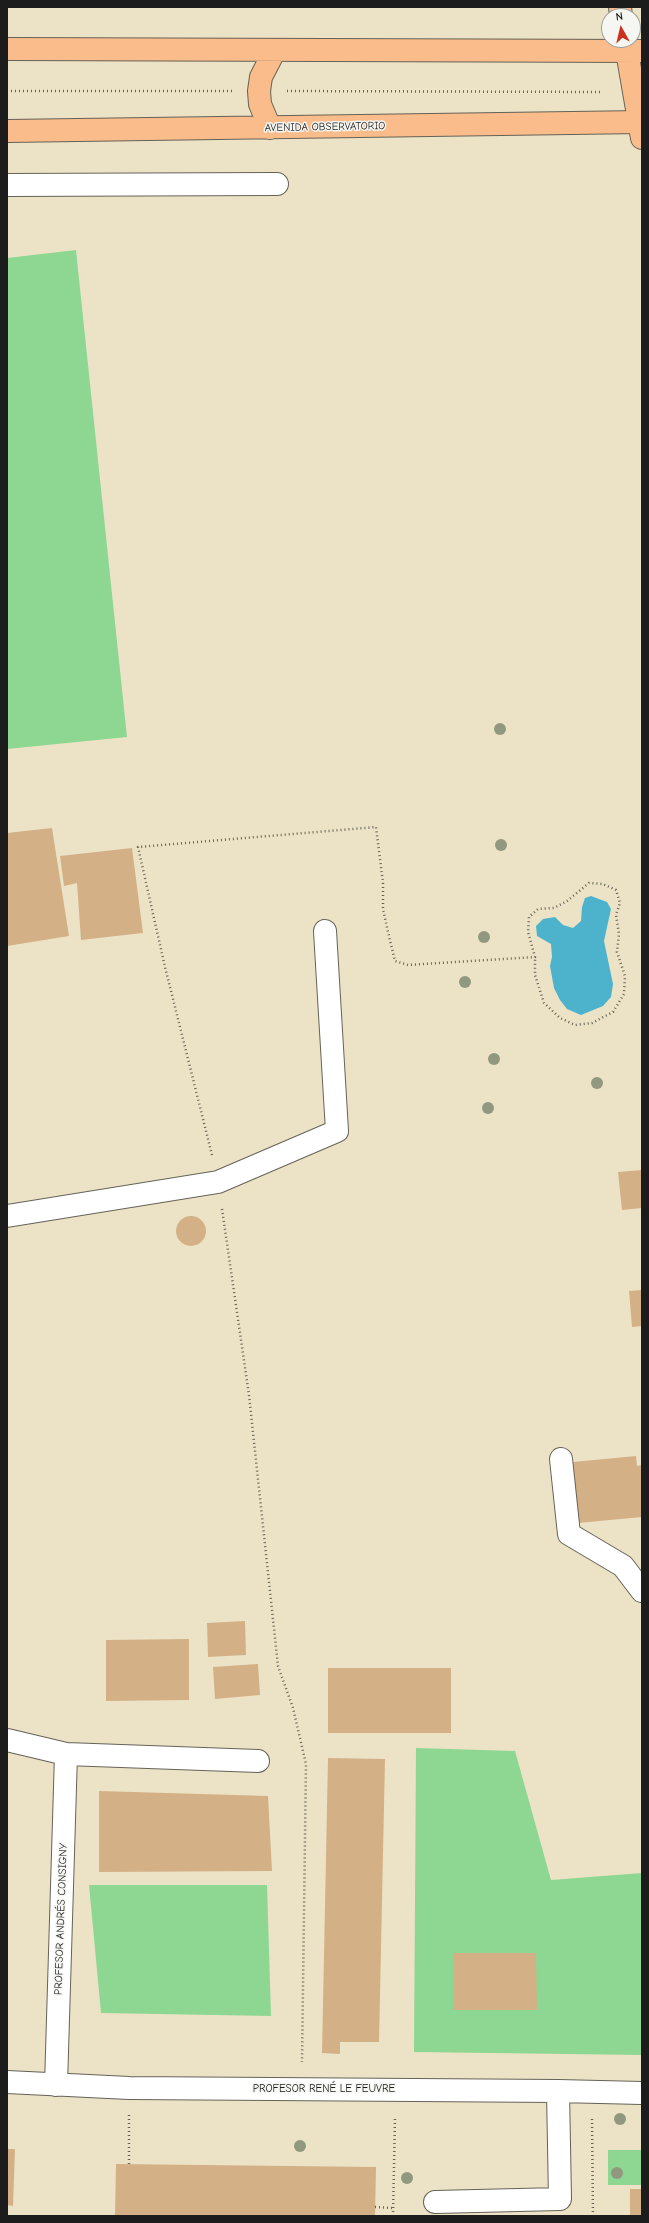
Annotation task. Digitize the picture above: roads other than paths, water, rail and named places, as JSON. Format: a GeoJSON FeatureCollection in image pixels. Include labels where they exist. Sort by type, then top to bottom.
{"type":"FeatureCollection","features":[{"type":"Feature","properties":{"kind":"main road"},"geometry":{"type":"LineString","coordinates":[[7,49],[275,50],[601,47]]}},
{"type":"Feature","properties":{"kind":"main road"},"geometry":{"type":"LineString","coordinates":[[631,48],[641,128]]}},
{"type":"Feature","properties":{"kind":"main road"},"geometry":{"type":"LineString","coordinates":[[270,128],[260,104],[259,91],[261,77],[275,50]]}},
{"type":"Feature","properties":{"kind":"main road","name":"AVENIDA OBSERVATORIO"},"geometry":{"type":"LineString","coordinates":[[7,131],[270,128],[641,128]]}},
{"type":"Feature","properties":{"kind":"lane"},"geometry":{"type":"LineString","coordinates":[[7,185],[277,184]]}},
{"type":"Feature","properties":{"kind":"lane"},"geometry":{"type":"LineString","coordinates":[[7,1216],[218,1182],[337,1131],[325,931]]}},
{"type":"Feature","properties":{"kind":"lane"},"geometry":{"type":"LineString","coordinates":[[561,1459],[569,1534],[623,1566],[642,1591]]}},
{"type":"Feature","properties":{"kind":"lane"},"geometry":{"type":"LineString","coordinates":[[7,1740],[66,1754],[258,1761]]}},
{"type":"Feature","properties":{"kind":"lane","name":"PROFESOR ANDRÉS CONSIGNY"},"geometry":{"type":"LineString","coordinates":[[56,2085],[66,1754]]}},
{"type":"Feature","properties":{"kind":"lane","name":"PROFESOR RENÉ LE FEUVRE"},"geometry":{"type":"LineString","coordinates":[[7,2082],[129,2088],[301,2088],[558,2091],[642,2094]]}},
{"type":"Feature","properties":{"kind":"lane"},"geometry":{"type":"LineString","coordinates":[[435,2202],[560,2199],[558,2091]]}},
{"type":"Feature","properties":{"kind":"water"},"geometry":{"type":"Polygon","coordinates":[[[591,896],[607,902],[611,909],[604,941],[613,984],[611,997],[603,1006],[581,1015],[567,1009],[560,1000],[554,988],[550,966],[552,957],[551,944],[537,936],[536,926],[543,919],[555,917],[563,925],[573,928],[581,921],[582,907],[585,898],[591,896]]]}}]}
